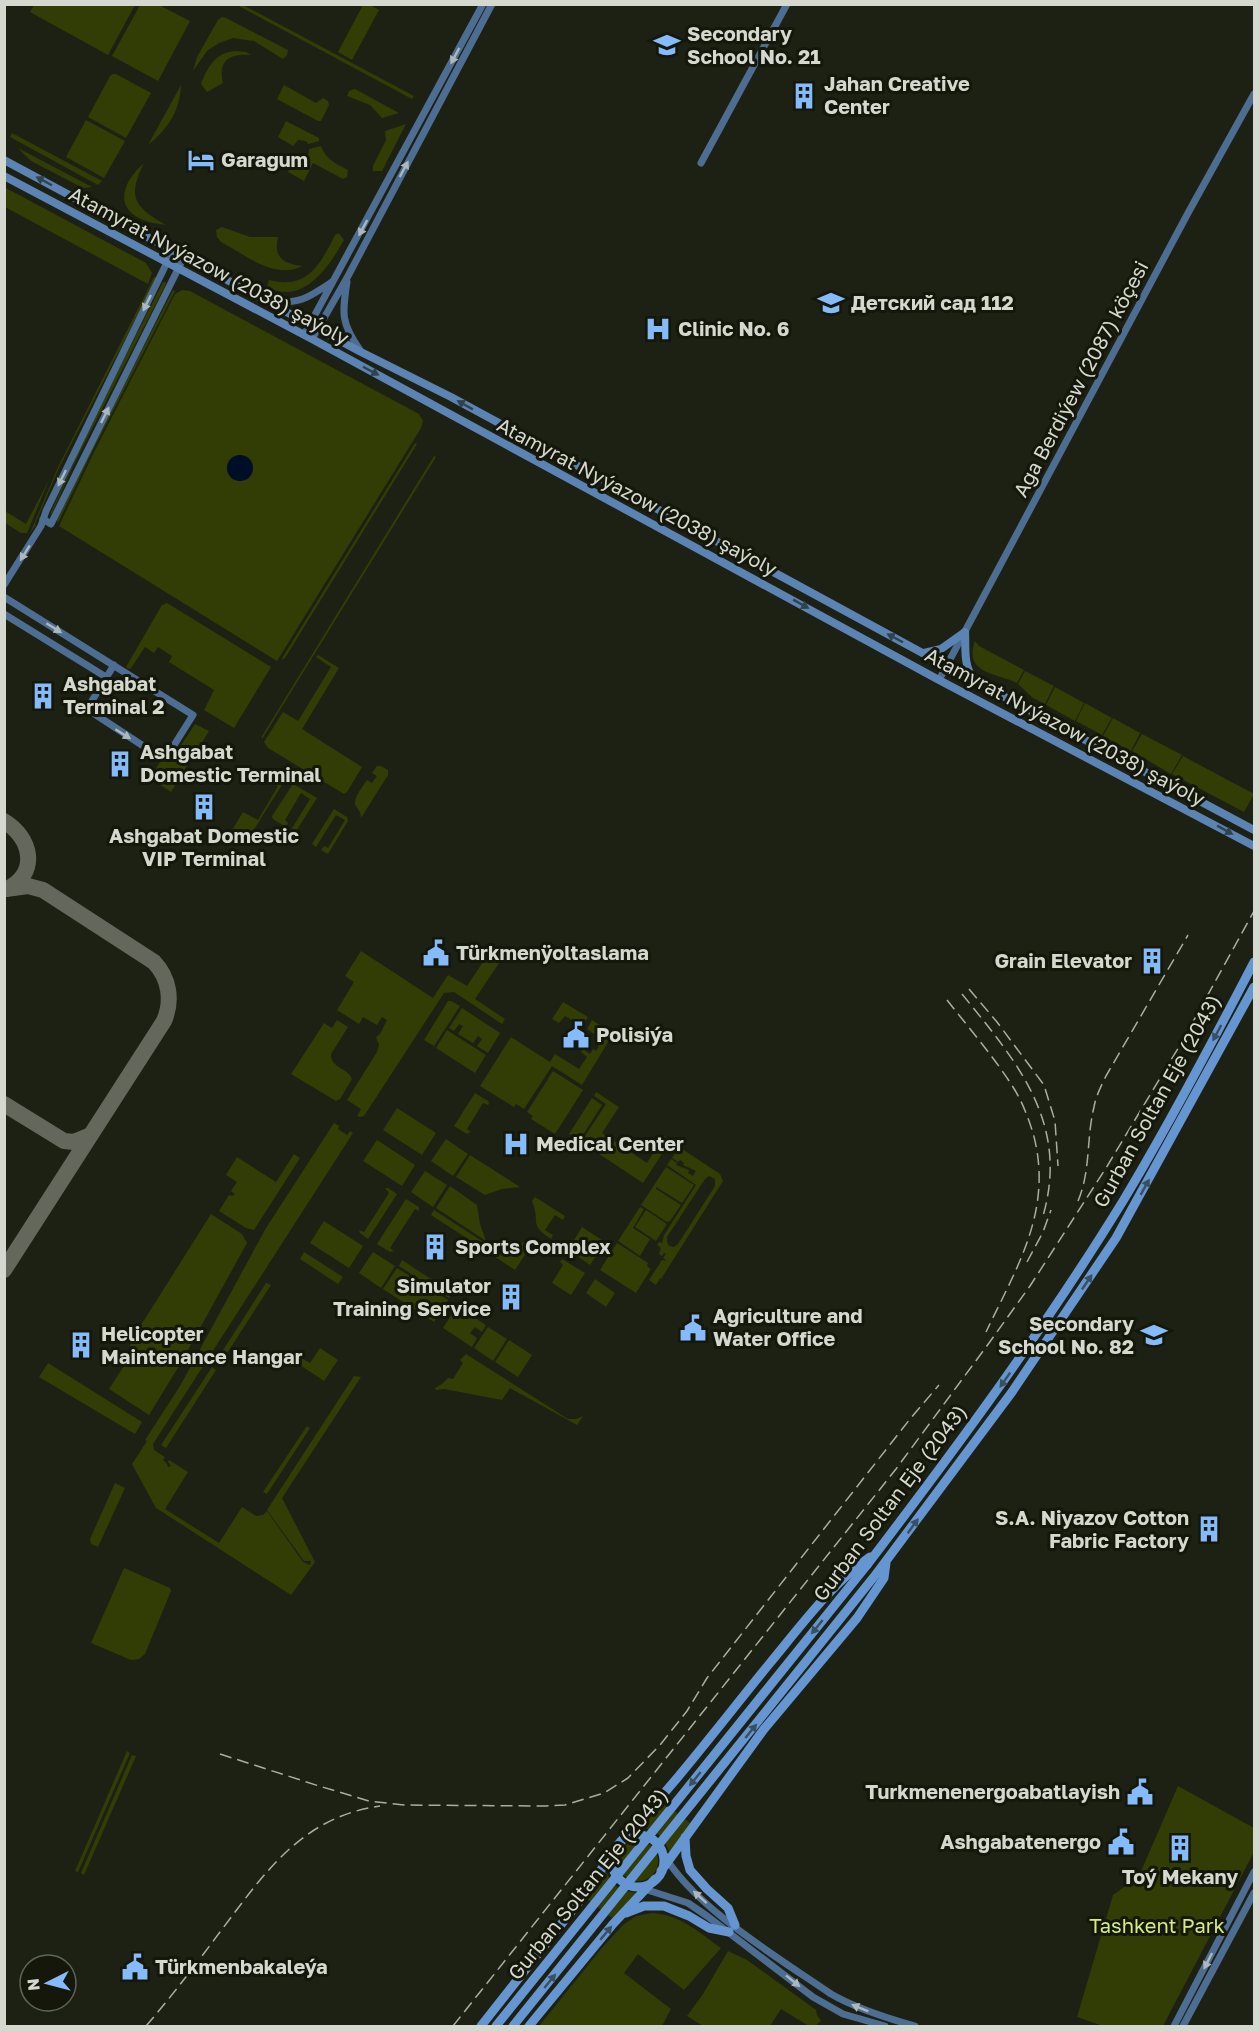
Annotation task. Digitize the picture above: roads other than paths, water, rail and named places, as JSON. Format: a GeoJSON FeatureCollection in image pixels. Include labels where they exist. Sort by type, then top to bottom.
{"type":"FeatureCollection","features":[{"type":"Feature","properties":{"kind":"highway","name":"Gurban Soltan Eje (2043)"},"geometry":{"type":"LineString","coordinates":[[496,2026],[878,1552],[969,1431],[1096,1244],[1181,1101],[1254,962]]}},
{"type":"Feature","properties":{"kind":"highway","name":"Gurban Soltan Eje (2043)"},"geometry":{"type":"LineString","coordinates":[[513,2026],[886,1563],[1012,1392],[1116,1238],[1236,1024],[1254,987]]}},
{"type":"Feature","properties":{"kind":"highway"},"geometry":{"type":"LineString","coordinates":[[1236,1024],[1254,999]]}},
{"type":"Feature","properties":{"kind":"highway"},"geometry":{"type":"LineString","coordinates":[[481,2026],[582,1898],[618,1844],[667,1790],[789,1639],[853,1568],[878,1552]]}},
{"type":"Feature","properties":{"kind":"highway"},"geometry":{"type":"LineString","coordinates":[[529,2026],[642,1888],[658,1875],[764,1729],[857,1618],[884,1578],[886,1563]]}},
{"type":"Feature","properties":{"kind":"highway"},"geometry":{"type":"LineString","coordinates":[[642,1888],[623,1882],[614,1870],[612,1860],[618,1844],[628,1837],[643,1836],[652,1840],[662,1851],[663,1861],[658,1875]]}},
{"type":"Feature","properties":{"kind":"highway"},"geometry":{"type":"LineString","coordinates":[[621,1916],[644,1906],[664,1906],[681,1912],[709,1928],[732,1929],[728,1908],[690,1870],[686,1856],[685,1837]]}},
{"type":"Feature","properties":{"kind":"main road","name":"Atamyrat Nyýazow (2038) şaýoly"},"geometry":{"type":"LineString","coordinates":[[4,160],[1254,830]]}},
{"type":"Feature","properties":{"kind":"main road","name":"Atamyrat Nyýazow (2038) şaýoly"},"geometry":{"type":"LineString","coordinates":[[4,176],[308,337],[939,680],[1254,846]]}},
{"type":"Feature","properties":{"kind":"main road"},"geometry":{"type":"LineString","coordinates":[[923,653],[941,649],[965,632]]}},
{"type":"Feature","properties":{"kind":"main road"},"geometry":{"type":"LineString","coordinates":[[965,632],[967,670],[975,681]]}},
{"type":"Feature","properties":{"kind":"street"},"geometry":{"type":"LineString","coordinates":[[308,337],[334,280],[483,4]]}},
{"type":"Feature","properties":{"kind":"street"},"geometry":{"type":"LineString","coordinates":[[314,326],[348,276],[492,4]]}},
{"type":"Feature","properties":{"kind":"street"},"geometry":{"type":"LineString","coordinates":[[701,163],[787,4]]}},
{"type":"Feature","properties":{"kind":"street","name":"Aga Berdiýew (2087) köçesi"},"geometry":{"type":"LineString","coordinates":[[939,680],[1254,94]]}},
{"type":"Feature","properties":{"kind":"street"},"geometry":{"type":"LineString","coordinates":[[4,585],[41,525],[173,250]]}},
{"type":"Feature","properties":{"kind":"street"},"geometry":{"type":"LineString","coordinates":[[43,519],[51,524],[184,256]]}},
{"type":"Feature","properties":{"kind":"street"},"geometry":{"type":"LineString","coordinates":[[348,276],[343,305],[344,324],[361,352]]}},
{"type":"Feature","properties":{"kind":"street"},"geometry":{"type":"LineString","coordinates":[[270,302],[291,303],[306,299],[334,280]]}},
{"type":"Feature","properties":{"kind":"street"},"geometry":{"type":"LineString","coordinates":[[4,597],[193,715],[169,752],[157,755],[90,711],[90,704],[106,677],[116,667]]}},
{"type":"Feature","properties":{"kind":"street"},"geometry":{"type":"LineString","coordinates":[[4,614],[106,677]]}},
{"type":"Feature","properties":{"kind":"street"},"geometry":{"type":"LineString","coordinates":[[662,1851],[667,1862],[692,1890],[732,1929],[813,1997],[843,2014],[885,2026]]}},
{"type":"Feature","properties":{"kind":"street"},"geometry":{"type":"LineString","coordinates":[[1174,2026],[1254,1872]]}},
{"type":"Feature","properties":{"kind":"street"},"geometry":{"type":"LineString","coordinates":[[642,1888],[688,1903],[845,2002],[877,2015],[915,2026]]}},
{"type":"Feature","properties":{"kind":"street"},"geometry":{"type":"LineString","coordinates":[[1183,2026],[1254,1893]]}},
{"type":"Feature","properties":{"kind":"water"},"geometry":{"type":"Polygon","coordinates":[[[240,455],[249,459],[253,468],[249,477],[240,481],[231,477],[227,468],[231,459],[240,455]]]}},
{"type":"Feature","properties":{"kind":"railway"},"geometry":{"type":"LineString","coordinates":[[453,2026],[896,1469],[1030,1286],[1106,1168],[1183,1040],[1254,911]]}},
{"type":"Feature","properties":{"kind":"railway"},"geometry":{"type":"LineString","coordinates":[[1078,1201],[1085,1178],[1092,1119],[1099,1091],[1188,935]]}},
{"type":"Feature","properties":{"kind":"railway"},"geometry":{"type":"LineString","coordinates":[[969,989],[1044,1085],[1055,1121],[1058,1166]]}},
{"type":"Feature","properties":{"kind":"railway"},"geometry":{"type":"LineString","coordinates":[[962,994],[1018,1069],[1033,1095],[1043,1122],[1049,1151],[1049,1182],[1043,1216]]}},
{"type":"Feature","properties":{"kind":"railway"},"geometry":{"type":"LineString","coordinates":[[947,1000],[990,1054],[1016,1092],[1025,1109],[1033,1133],[1038,1161],[1039,1187],[1036,1212],[1029,1237],[986,1332]]}},
{"type":"Feature","properties":{"kind":"railway"},"geometry":{"type":"LineString","coordinates":[[1027,1262],[1043,1232],[1051,1210]]}},
{"type":"Feature","properties":{"kind":"railway"},"geometry":{"type":"LineString","coordinates":[[220,1754],[369,1801],[404,1805],[565,1805],[604,1793],[628,1778],[660,1745],[687,1711],[707,1678],[939,1385]]}},
{"type":"Feature","properties":{"kind":"railway"},"geometry":{"type":"LineString","coordinates":[[146,2026],[184,1980],[252,1889],[287,1851],[306,1835],[328,1822],[352,1812],[380,1806]]}},
{"type":"Feature","properties":{"kind":"place","name":"Secondary School No. 21"},"geometry":{"type":"Point","coordinates":[667,45]}},
{"type":"Feature","properties":{"kind":"place","name":"Jahan Creative Center"},"geometry":{"type":"Point","coordinates":[804,96]}},
{"type":"Feature","properties":{"kind":"place","name":"Garagum"},"geometry":{"type":"Point","coordinates":[201,160]}},
{"type":"Feature","properties":{"kind":"place","name":"Детский сад 112"},"geometry":{"type":"Point","coordinates":[831,303]}},
{"type":"Feature","properties":{"kind":"place","name":"Clinic No. 6"},"geometry":{"type":"Point","coordinates":[658,329]}},
{"type":"Feature","properties":{"kind":"place","name":"Ashgabat Terminal 2"},"geometry":{"type":"Point","coordinates":[43,696]}},
{"type":"Feature","properties":{"kind":"place","name":"Ashgabat Domestic Terminal"},"geometry":{"type":"Point","coordinates":[120,764]}},
{"type":"Feature","properties":{"kind":"place","name":"Ashgabat Domestic VIP Terminal"},"geometry":{"type":"Point","coordinates":[204,807]}},
{"type":"Feature","properties":{"kind":"place","name":"Türkmenÿoltaslama"},"geometry":{"type":"Point","coordinates":[436,953]}},
{"type":"Feature","properties":{"kind":"place","name":"Grain Elevator"},"geometry":{"type":"Point","coordinates":[1152,961]}},
{"type":"Feature","properties":{"kind":"place","name":"Polisiýa"},"geometry":{"type":"Point","coordinates":[576,1035]}},
{"type":"Feature","properties":{"kind":"place","name":"Medical Center"},"geometry":{"type":"Point","coordinates":[516,1144]}},
{"type":"Feature","properties":{"kind":"place","name":"Sports Complex"},"geometry":{"type":"Point","coordinates":[435,1247]}},
{"type":"Feature","properties":{"kind":"place","name":"Simulator Training Service"},"geometry":{"type":"Point","coordinates":[511,1297]}},
{"type":"Feature","properties":{"kind":"place","name":"Agriculture and Water Office"},"geometry":{"type":"Point","coordinates":[693,1328]}},
{"type":"Feature","properties":{"kind":"place","name":"Secondary School No. 82"},"geometry":{"type":"Point","coordinates":[1154,1335]}},
{"type":"Feature","properties":{"kind":"place","name":"Helicopter Maintenance Hangar"},"geometry":{"type":"Point","coordinates":[81,1345]}},
{"type":"Feature","properties":{"kind":"place","name":"S.A. Niyazov Cotton Fabric Factory"},"geometry":{"type":"Point","coordinates":[1209,1529]}},
{"type":"Feature","properties":{"kind":"place","name":"Turkmenenergoabatlayish"},"geometry":{"type":"Point","coordinates":[1140,1792]}},
{"type":"Feature","properties":{"kind":"place","name":"Ashgabatenergo"},"geometry":{"type":"Point","coordinates":[1121,1842]}},
{"type":"Feature","properties":{"kind":"place","name":"Toý Mekany"},"geometry":{"type":"Point","coordinates":[1180,1848]}},
{"type":"Feature","properties":{"kind":"place","name":"Türkmenbakaleýa"},"geometry":{"type":"Point","coordinates":[135,1967]}},
{"type":"Feature","properties":{"kind":"park label","name":"Tashkent Park"},"geometry":{"type":"Point","coordinates":[1157,1926]}}]}
